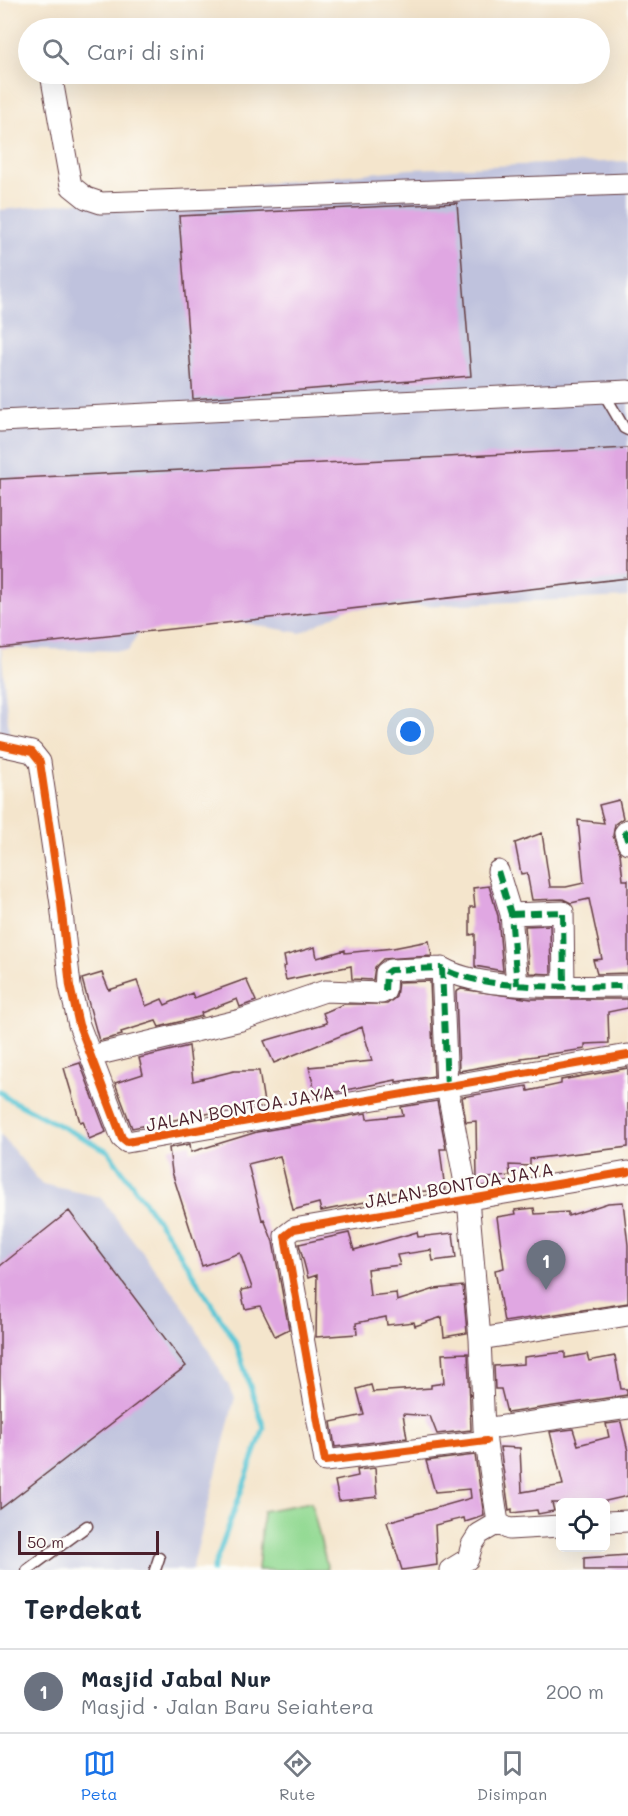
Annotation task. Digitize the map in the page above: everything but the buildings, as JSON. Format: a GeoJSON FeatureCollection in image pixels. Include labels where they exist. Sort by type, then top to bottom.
{"type":"FeatureCollection","features":[{"type":"Feature","properties":{"kind":"street"},"geometry":{"type":"LineString","coordinates":[[53,84],[71,186],[86,198],[101,202],[628,184]]}},
{"type":"Feature","properties":{"kind":"street"},"geometry":{"type":"LineString","coordinates":[[0,421],[628,391]]}},
{"type":"Feature","properties":{"kind":"street","name":"JALAN BONTOA JAYA 1"},"geometry":{"type":"LineString","coordinates":[[0,745],[32,752],[41,768],[61,904],[70,986],[91,1056],[122,1138],[132,1143],[628,1055]]}},
{"type":"Feature","properties":{"kind":"street"},"geometry":{"type":"LineString","coordinates":[[628,830],[625,833],[628,843]]}},
{"type":"Feature","properties":{"kind":"street"},"geometry":{"type":"LineString","coordinates":[[498,871],[511,914],[517,985]]}},
{"type":"Feature","properties":{"kind":"street"},"geometry":{"type":"LineString","coordinates":[[511,914],[563,912],[564,986]]}},
{"type":"Feature","properties":{"kind":"street"},"geometry":{"type":"LineString","coordinates":[[442,968],[447,1087],[468,1199],[480,1339],[485,1435],[504,1526]]}},
{"type":"Feature","properties":{"kind":"street"},"geometry":{"type":"LineString","coordinates":[[91,1056],[241,1020],[325,991],[383,992],[386,973],[390,970],[442,968],[456,975],[517,985],[628,986]]}},
{"type":"Feature","properties":{"kind":"street","name":"JALAN BONTOA JAYA"},"geometry":{"type":"LineString","coordinates":[[485,1435],[325,1461],[285,1236],[294,1229],[628,1172]]}},
{"type":"Feature","properties":{"kind":"street"},"geometry":{"type":"LineString","coordinates":[[480,1339],[628,1315]]}},
{"type":"Feature","properties":{"kind":"street"},"geometry":{"type":"LineString","coordinates":[[485,1435],[628,1408]]}},
{"type":"Feature","properties":{"kind":"street"},"geometry":{"type":"LineString","coordinates":[[610,1522],[628,1521]]}},
{"type":"Feature","properties":{"kind":"street"},"geometry":{"type":"LineString","coordinates":[[450,1570],[468,1559],[472,1545],[480,1534],[504,1526],[556,1526]]}},
{"type":"Feature","properties":{"kind":"lane"},"geometry":{"type":"LineString","coordinates":[[603,392],[624,428],[628,430]]}},
{"type":"Feature","properties":{"kind":"lane"},"geometry":{"type":"LineString","coordinates":[[27,1570],[87,1526]]}},
{"type":"Feature","properties":{"kind":"lane"},"geometry":{"type":"LineString","coordinates":[[155,1570],[159,1558]]}},
{"type":"Feature","properties":{"kind":"shaded area"},"geometry":{"type":"Polygon","coordinates":[[[628,161],[628,597],[347,609],[301,633],[194,614],[147,617],[128,651],[1,648],[9,734],[0,735],[0,210],[410,169],[628,161]]]}},
{"type":"Feature","properties":{"kind":"shaded area"},"geometry":{"type":"Polygon","coordinates":[[[0,1134],[42,1184],[100,1197],[182,1304],[235,1397],[192,1570],[0,1570],[0,1134]]]}},
{"type":"Feature","properties":{"kind":"green space"},"geometry":{"type":"Polygon","coordinates":[[[311,1502],[328,1570],[258,1570],[263,1511],[311,1502]]]}},
{"type":"Feature","properties":{"kind":"waterway"},"geometry":{"type":"LineString","coordinates":[[0,1091],[7,1098],[108,1151],[168,1235],[235,1341],[264,1428],[213,1570]]}},
{"type":"Feature","properties":{"kind":"marked path"},"geometry":{"type":"LineString","coordinates":[[628,830],[625,833],[628,843]]}},
{"type":"Feature","properties":{"kind":"marked path"},"geometry":{"type":"LineString","coordinates":[[498,871],[511,914],[517,985]]}},
{"type":"Feature","properties":{"kind":"marked path"},"geometry":{"type":"LineString","coordinates":[[511,914],[563,912],[564,986]]}},
{"type":"Feature","properties":{"kind":"marked path"},"geometry":{"type":"LineString","coordinates":[[385,991],[386,973],[390,970],[442,968]]}},
{"type":"Feature","properties":{"kind":"marked path"},"geometry":{"type":"LineString","coordinates":[[447,1087],[442,968],[460,976],[506,984],[558,987],[628,986]]}},
{"type":"Feature","properties":{"kind":"cycle path"},"geometry":{"type":"LineString","coordinates":[[0,745],[32,752],[40,762],[61,904],[70,986],[79,1025],[122,1138],[127,1142],[628,1055]]}},
{"type":"Feature","properties":{"kind":"cycle path"},"geometry":{"type":"LineString","coordinates":[[486,1441],[325,1461],[285,1236],[294,1229],[628,1172]]}},
{"type":"Feature","properties":{"kind":"place","name":"Masjid Jabal Nur"},"geometry":{"type":"Point","coordinates":[546,1290]}}]}
